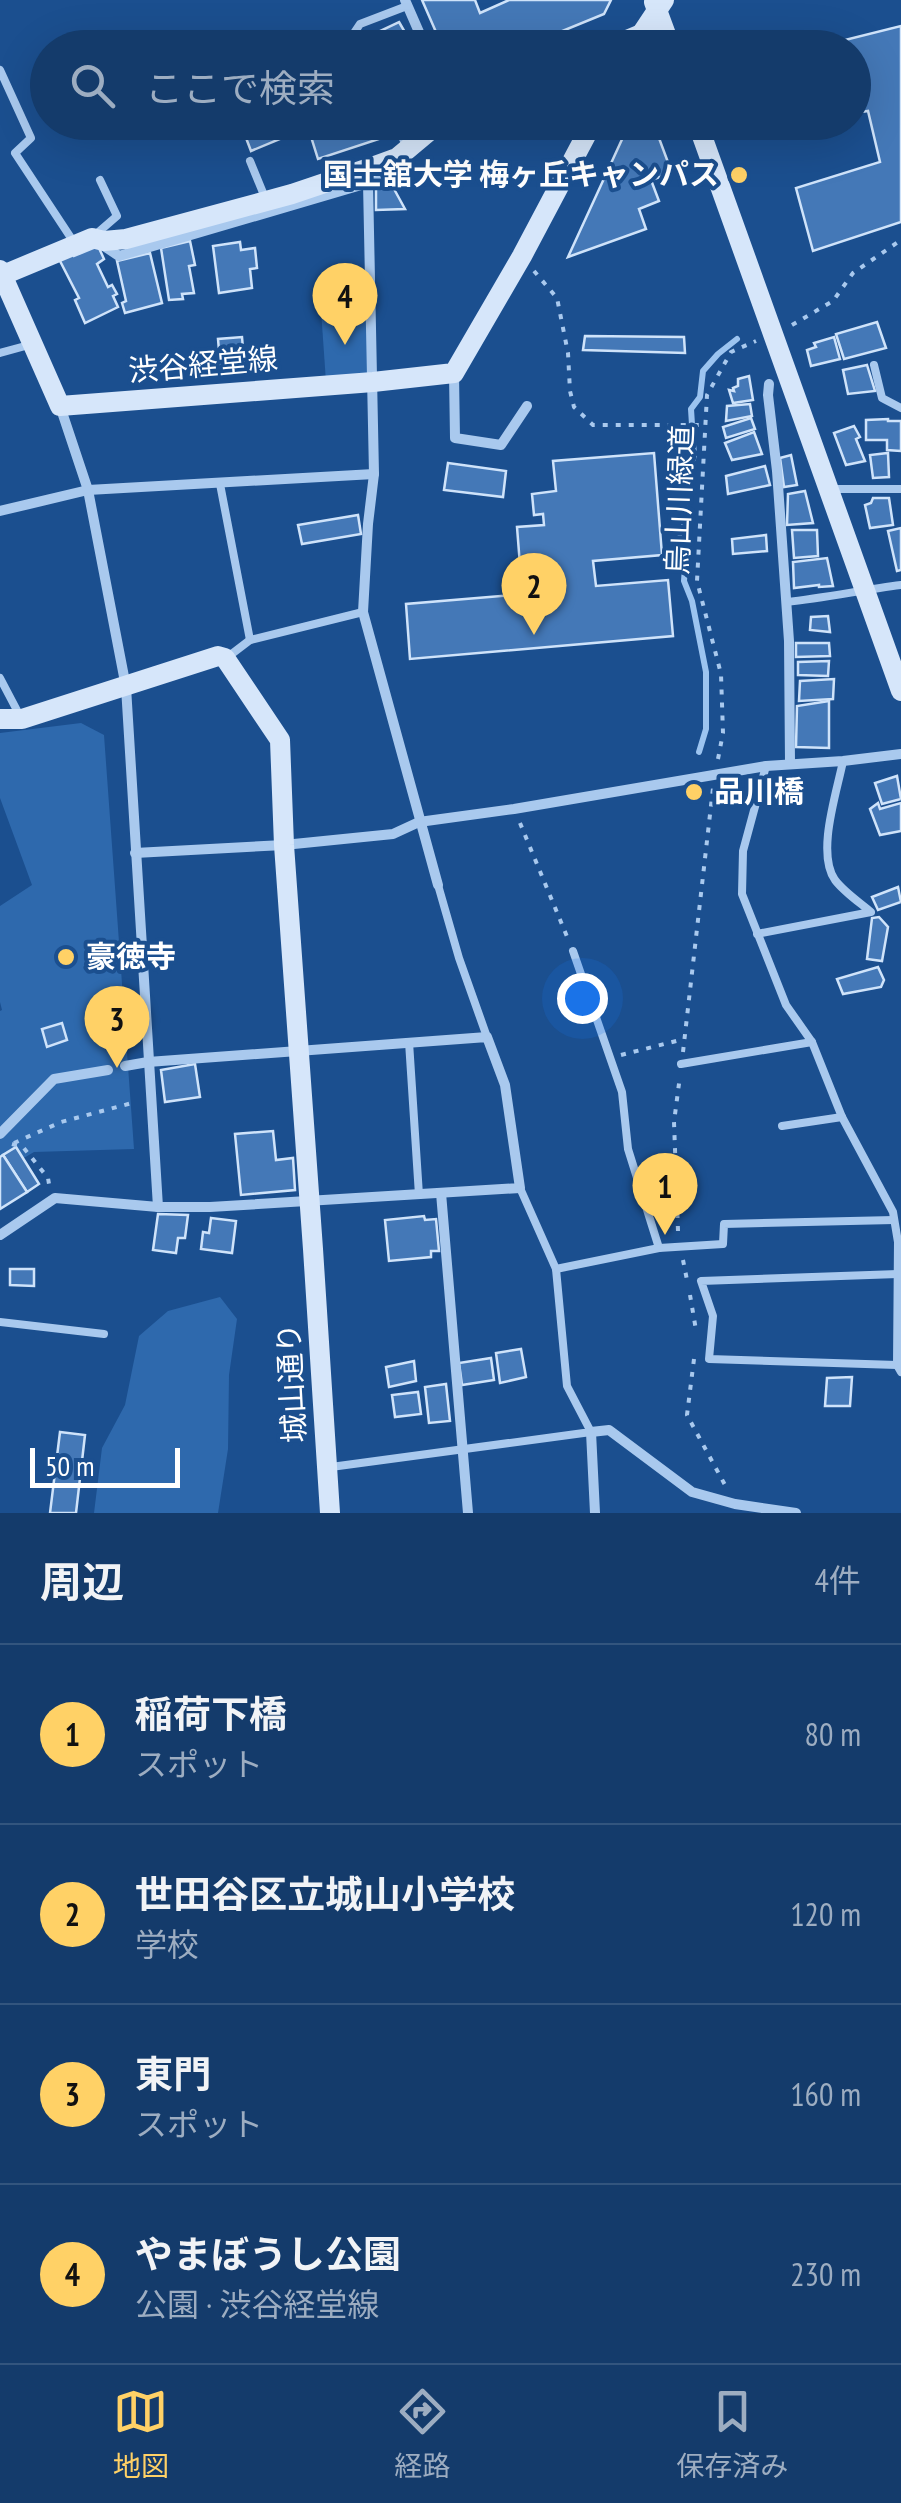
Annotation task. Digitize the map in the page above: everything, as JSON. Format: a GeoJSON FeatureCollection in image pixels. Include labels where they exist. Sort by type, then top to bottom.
{"type":"FeatureCollection","features":[{"type":"Feature","properties":{"kind":"street"},"geometry":{"type":"LineString","coordinates":[[406,3],[418,30]]}},
{"type":"Feature","properties":{"kind":"street"},"geometry":{"type":"LineString","coordinates":[[642,30],[658,3]]}},
{"type":"Feature","properties":{"kind":"street"},"geometry":{"type":"LineString","coordinates":[[658,3],[665,30]]}},
{"type":"Feature","properties":{"kind":"street"},"geometry":{"type":"LineString","coordinates":[[158,1207],[126,687],[88,490],[60,406],[1,272],[83,241],[126,240],[368,184],[419,140]]}},
{"type":"Feature","properties":{"kind":"street"},"geometry":{"type":"LineString","coordinates":[[527,406],[500,446],[455,438],[454,372],[522,256],[583,140]]}},
{"type":"Feature","properties":{"kind":"street"},"geometry":{"type":"LineString","coordinates":[[704,140],[901,691]]}},
{"type":"Feature","properties":{"kind":"street"},"geometry":{"type":"LineString","coordinates":[[269,207],[402,154]]}},
{"type":"Feature","properties":{"kind":"street"},"geometry":{"type":"LineString","coordinates":[[368,184],[374,474],[363,612],[438,886]]}},
{"type":"Feature","properties":{"kind":"street","name":"渋谷経堂線"},"geometry":{"type":"LineString","coordinates":[[60,406],[454,372]]}},
{"type":"Feature","properties":{"kind":"street"},"geometry":{"type":"LineString","coordinates":[[769,384],[789,641],[790,763]]}},
{"type":"Feature","properties":{"kind":"street"},"geometry":{"type":"LineString","coordinates":[[0,511],[88,490],[374,474]]}},
{"type":"Feature","properties":{"kind":"street"},"geometry":{"type":"LineString","coordinates":[[0,719],[22,719],[218,656],[225,658]]}},
{"type":"Feature","properties":{"kind":"street","name":"城山通り"},"geometry":{"type":"LineString","coordinates":[[225,658],[280,740],[330,1513]]}},
{"type":"Feature","properties":{"kind":"street"},"geometry":{"type":"LineString","coordinates":[[135,853],[393,834],[419,822],[514,810],[766,766],[901,754]]}},
{"type":"Feature","properties":{"kind":"street"},"geometry":{"type":"LineString","coordinates":[[0,1235],[55,1198],[158,1207],[210,1207],[520,1188],[505,1085],[488,1036],[126,1066]]}},
{"type":"Feature","properties":{"kind":"street"},"geometry":{"type":"LineString","coordinates":[[0,1137],[54,1078],[108,1070]]}},
{"type":"Feature","properties":{"kind":"street"},"geometry":{"type":"LineString","coordinates":[[441,1193],[468,1513]]}},
{"type":"Feature","properties":{"kind":"street"},"geometry":{"type":"LineString","coordinates":[[595,1513],[591,1432],[610,1430],[692,1492],[735,1504],[796,1513]]}},
{"type":"Feature","properties":{"kind":"lane"},"geometry":{"type":"LineString","coordinates":[[356,30],[360,24],[406,3]]}},
{"type":"Feature","properties":{"kind":"lane"},"geometry":{"type":"LineString","coordinates":[[0,70],[30,136]]}},
{"type":"Feature","properties":{"kind":"lane"},"geometry":{"type":"LineString","coordinates":[[30,139],[15,153],[83,241],[117,216],[100,180]]}},
{"type":"Feature","properties":{"kind":"lane"},"geometry":{"type":"LineString","coordinates":[[399,140],[402,154]]}},
{"type":"Feature","properties":{"kind":"lane"},"geometry":{"type":"LineString","coordinates":[[250,161],[269,207]]}},
{"type":"Feature","properties":{"kind":"lane"},"geometry":{"type":"LineString","coordinates":[[0,353],[32,344]]}},
{"type":"Feature","properties":{"kind":"lane"},"geometry":{"type":"LineString","coordinates":[[874,365],[882,398],[901,408]]}},
{"type":"Feature","properties":{"kind":"lane"},"geometry":{"type":"LineString","coordinates":[[220,484],[250,640]]}},
{"type":"Feature","properties":{"kind":"lane"},"geometry":{"type":"LineString","coordinates":[[828,489],[901,490]]}},
{"type":"Feature","properties":{"kind":"lane"},"geometry":{"type":"LineString","coordinates":[[786,602],[901,585]]}},
{"type":"Feature","properties":{"kind":"lane"},"geometry":{"type":"LineString","coordinates":[[225,658],[250,640],[363,612]]}},
{"type":"Feature","properties":{"kind":"lane"},"geometry":{"type":"LineString","coordinates":[[0,678],[22,719]]}},
{"type":"Feature","properties":{"kind":"lane"},"geometry":{"type":"LineString","coordinates":[[757,934],[871,912],[838,883],[829,869],[830,824],[843,761]]}},
{"type":"Feature","properties":{"kind":"lane"},"geometry":{"type":"LineString","coordinates":[[766,766],[743,850],[742,894],[786,1006],[812,1042],[842,1117],[892,1212],[900,1242],[899,1368],[709,1359],[713,1316],[701,1280],[898,1274]]}},
{"type":"Feature","properties":{"kind":"lane"},"geometry":{"type":"LineString","coordinates":[[438,886],[488,1036]]}},
{"type":"Feature","properties":{"kind":"lane"},"geometry":{"type":"LineString","coordinates":[[574,952],[622,1092],[628,1149],[659,1248]]}},
{"type":"Feature","properties":{"kind":"lane"},"geometry":{"type":"LineString","coordinates":[[409,1042],[420,1194]]}},
{"type":"Feature","properties":{"kind":"lane"},"geometry":{"type":"LineString","coordinates":[[681,1064],[812,1042]]}},
{"type":"Feature","properties":{"kind":"lane"},"geometry":{"type":"LineString","coordinates":[[782,1126],[842,1117]]}},
{"type":"Feature","properties":{"kind":"lane"},"geometry":{"type":"LineString","coordinates":[[327,1468],[591,1432],[567,1386],[556,1269],[520,1188]]}},
{"type":"Feature","properties":{"kind":"lane"},"geometry":{"type":"LineString","coordinates":[[556,1269],[659,1248],[723,1244],[724,1224],[894,1220]]}},
{"type":"Feature","properties":{"kind":"lane"},"geometry":{"type":"LineString","coordinates":[[0,1322],[104,1334]]}},
{"type":"Feature","properties":{"kind":"path","name":"烏山川緑道"},"geometry":{"type":"LineString","coordinates":[[697,1332],[676,1222],[674,1122],[723,733],[721,674],[696,581],[701,425],[706,396],[730,352],[809,317],[834,301],[852,273],[901,240]]}},
{"type":"Feature","properties":{"kind":"path"},"geometry":{"type":"LineString","coordinates":[[522,256],[556,298],[574,407],[593,424],[701,425]]}},
{"type":"Feature","properties":{"kind":"path"},"geometry":{"type":"LineString","coordinates":[[514,810],[574,952]]}},
{"type":"Feature","properties":{"kind":"path"},"geometry":{"type":"LineString","coordinates":[[610,1058],[684,1038]]}},
{"type":"Feature","properties":{"kind":"path"},"geometry":{"type":"LineString","coordinates":[[12,1144],[61,1122],[132,1103]]}},
{"type":"Feature","properties":{"kind":"path"},"geometry":{"type":"LineString","coordinates":[[0,1137],[24,1147],[48,1178],[48,1184],[33,1194],[42,1206]]}},
{"type":"Feature","properties":{"kind":"path"},"geometry":{"type":"LineString","coordinates":[[27,1165],[34,1161]]}},
{"type":"Feature","properties":{"kind":"path"},"geometry":{"type":"LineString","coordinates":[[695,1348],[688,1415],[735,1504]]}},
{"type":"Feature","properties":{"kind":"shaded area"},"geometry":{"type":"Polygon","coordinates":[[[366,308],[368,379],[326,382],[321,310],[366,308]]]}},
{"type":"Feature","properties":{"kind":"shaded area","name":"豪徳寺"},"geometry":{"type":"Polygon","coordinates":[[[81,723],[104,735],[134,1149],[34,1152],[0,1172],[0,906],[32,885],[0,798],[0,733],[81,723]]]}},
{"type":"Feature","properties":{"kind":"shaded area"},"geometry":{"type":"Polygon","coordinates":[[[220,1297],[237,1319],[229,1375],[228,1449],[218,1513],[94,1513],[102,1448],[125,1405],[139,1336],[168,1311],[220,1297]]]}},
{"type":"Feature","properties":{"kind":"building"},"geometry":{"type":"Polygon","coordinates":[[[422,0],[475,0],[480,13],[509,0],[611,0],[604,14],[565,30],[435,30],[422,0]]]}},
{"type":"Feature","properties":{"kind":"building"},"geometry":{"type":"Polygon","coordinates":[[[399,22],[404,30],[382,30],[399,22]]]}},
{"type":"Feature","properties":{"kind":"building"},"geometry":{"type":"Polygon","coordinates":[[[901,26],[901,222],[813,251],[796,188],[880,162],[871,124],[871,34],[901,26]]]}},
{"type":"Feature","properties":{"kind":"building"},"geometry":{"type":"Polygon","coordinates":[[[247,140],[277,140],[251,151],[247,140]]]}},
{"type":"Feature","properties":{"kind":"building"},"geometry":{"type":"Polygon","coordinates":[[[312,140],[376,140],[318,159],[312,140]]]}},
{"type":"Feature","properties":{"kind":"building"},"geometry":{"type":"Polygon","coordinates":[[[622,140],[660,140],[672,173],[651,180],[659,201],[639,209],[646,229],[568,257],[622,140]]]}},
{"type":"Feature","properties":{"kind":"building"},"geometry":{"type":"Polygon","coordinates":[[[388,178],[405,209],[376,210],[376,185],[388,178]]]}},
{"type":"Feature","properties":{"kind":"building"},"geometry":{"type":"Polygon","coordinates":[[[190,241],[195,265],[189,266],[194,293],[169,300],[161,248],[190,241]]]}},
{"type":"Feature","properties":{"kind":"building"},"geometry":{"type":"Polygon","coordinates":[[[240,242],[241,250],[255,248],[257,268],[250,269],[252,288],[219,293],[213,246],[240,242]]]}},
{"type":"Feature","properties":{"kind":"building"},"geometry":{"type":"Polygon","coordinates":[[[98,246],[104,259],[97,264],[108,287],[112,285],[117,294],[113,296],[118,307],[85,323],[75,300],[79,298],[59,259],[98,246]]]}},
{"type":"Feature","properties":{"kind":"building"},"geometry":{"type":"Polygon","coordinates":[[[150,253],[162,303],[125,313],[117,261],[150,253]]]}},
{"type":"Feature","properties":{"kind":"building"},"geometry":{"type":"Polygon","coordinates":[[[877,322],[886,348],[844,359],[836,334],[877,322]]]}},
{"type":"Feature","properties":{"kind":"building"},"geometry":{"type":"Polygon","coordinates":[[[585,336],[684,337],[685,353],[583,350],[585,336]]]}},
{"type":"Feature","properties":{"kind":"building"},"geometry":{"type":"Polygon","coordinates":[[[242,337],[245,372],[221,374],[218,339],[242,337]]]}},
{"type":"Feature","properties":{"kind":"building"},"geometry":{"type":"Polygon","coordinates":[[[834,337],[840,359],[811,366],[807,350],[816,347],[814,343],[834,337]]]}},
{"type":"Feature","properties":{"kind":"building"},"geometry":{"type":"Polygon","coordinates":[[[867,365],[875,391],[848,394],[843,370],[867,365]]]}},
{"type":"Feature","properties":{"kind":"building"},"geometry":{"type":"Polygon","coordinates":[[[749,376],[753,400],[733,403],[729,390],[734,391],[738,379],[749,376]]]}},
{"type":"Feature","properties":{"kind":"building"},"geometry":{"type":"Polygon","coordinates":[[[750,404],[752,416],[726,421],[727,406],[750,404]]]}},
{"type":"Feature","properties":{"kind":"building"},"geometry":{"type":"Polygon","coordinates":[[[751,418],[755,429],[726,438],[723,427],[751,418]]]}},
{"type":"Feature","properties":{"kind":"building"},"geometry":{"type":"Polygon","coordinates":[[[866,420],[901,421],[901,451],[887,450],[887,440],[866,440],[866,420]]]}},
{"type":"Feature","properties":{"kind":"building"},"geometry":{"type":"Polygon","coordinates":[[[854,426],[865,461],[846,465],[834,433],[854,426]]]}},
{"type":"Feature","properties":{"kind":"building"},"geometry":{"type":"Polygon","coordinates":[[[754,432],[762,454],[732,460],[725,443],[754,432]]]}},
{"type":"Feature","properties":{"kind":"building"},"geometry":{"type":"Polygon","coordinates":[[[654,453],[662,555],[593,561],[596,586],[668,580],[673,636],[410,659],[406,604],[548,592],[547,576],[521,578],[517,527],[544,525],[543,514],[534,515],[532,494],[556,491],[553,461],[654,453]]]}},
{"type":"Feature","properties":{"kind":"building"},"geometry":{"type":"Polygon","coordinates":[[[888,453],[889,477],[873,478],[870,455],[888,453]]]}},
{"type":"Feature","properties":{"kind":"building"},"geometry":{"type":"Polygon","coordinates":[[[791,455],[797,485],[784,487],[780,458],[791,455]]]}},
{"type":"Feature","properties":{"kind":"building"},"geometry":{"type":"Polygon","coordinates":[[[448,463],[506,471],[503,497],[444,490],[448,463]]]}},
{"type":"Feature","properties":{"kind":"building"},"geometry":{"type":"Polygon","coordinates":[[[765,466],[770,485],[728,494],[726,476],[765,466]]]}},
{"type":"Feature","properties":{"kind":"building"},"geometry":{"type":"Polygon","coordinates":[[[805,491],[813,523],[787,525],[788,494],[805,491]]]}},
{"type":"Feature","properties":{"kind":"building"},"geometry":{"type":"Polygon","coordinates":[[[873,498],[889,498],[893,525],[870,528],[865,505],[873,498]]]}},
{"type":"Feature","properties":{"kind":"building"},"geometry":{"type":"Polygon","coordinates":[[[358,515],[361,534],[302,544],[298,525],[358,515]]]}},
{"type":"Feature","properties":{"kind":"building"},"geometry":{"type":"Polygon","coordinates":[[[901,528],[901,570],[897,571],[888,531],[901,528]]]}},
{"type":"Feature","properties":{"kind":"building"},"geometry":{"type":"Polygon","coordinates":[[[792,530],[817,530],[818,556],[794,558],[792,530]]]}},
{"type":"Feature","properties":{"kind":"building"},"geometry":{"type":"Polygon","coordinates":[[[766,535],[767,551],[733,554],[732,539],[766,535]]]}},
{"type":"Feature","properties":{"kind":"building"},"geometry":{"type":"Polygon","coordinates":[[[827,558],[833,586],[794,588],[793,562],[827,558]]]}},
{"type":"Feature","properties":{"kind":"building"},"geometry":{"type":"Polygon","coordinates":[[[828,616],[830,632],[810,630],[811,617],[828,616]]]}},
{"type":"Feature","properties":{"kind":"building"},"geometry":{"type":"Polygon","coordinates":[[[796,643],[829,643],[830,656],[796,657],[796,643]]]}},
{"type":"Feature","properties":{"kind":"building"},"geometry":{"type":"Polygon","coordinates":[[[829,661],[828,676],[798,675],[798,662],[829,661]]]}},
{"type":"Feature","properties":{"kind":"building"},"geometry":{"type":"Polygon","coordinates":[[[834,679],[833,699],[799,701],[800,681],[834,679]]]}},
{"type":"Feature","properties":{"kind":"building"},"geometry":{"type":"Polygon","coordinates":[[[829,701],[829,748],[796,747],[797,706],[829,701]]]}},
{"type":"Feature","properties":{"kind":"building"},"geometry":{"type":"Polygon","coordinates":[[[897,776],[901,799],[882,804],[875,783],[897,776]]]}},
{"type":"Feature","properties":{"kind":"building"},"geometry":{"type":"Polygon","coordinates":[[[878,803],[880,809],[901,803],[901,831],[880,835],[870,809],[878,803]]]}},
{"type":"Feature","properties":{"kind":"building"},"geometry":{"type":"Polygon","coordinates":[[[898,887],[901,902],[878,910],[872,897],[898,887]]]}},
{"type":"Feature","properties":{"kind":"building"},"geometry":{"type":"Polygon","coordinates":[[[879,917],[888,927],[882,961],[867,959],[872,918],[879,917]]]}},
{"type":"Feature","properties":{"kind":"building"},"geometry":{"type":"Polygon","coordinates":[[[878,967],[884,980],[881,987],[843,994],[837,979],[878,967]]]}},
{"type":"Feature","properties":{"kind":"building"},"geometry":{"type":"Polygon","coordinates":[[[62,1023],[67,1040],[47,1047],[42,1029],[62,1023]]]}},
{"type":"Feature","properties":{"kind":"building"},"geometry":{"type":"Polygon","coordinates":[[[195,1064],[200,1097],[165,1102],[161,1070],[195,1064]]]}},
{"type":"Feature","properties":{"kind":"building"},"geometry":{"type":"Polygon","coordinates":[[[273,1131],[276,1160],[293,1158],[295,1190],[241,1195],[235,1134],[273,1131]]]}},
{"type":"Feature","properties":{"kind":"building"},"geometry":{"type":"Polygon","coordinates":[[[16,1147],[39,1184],[27,1192],[3,1155],[16,1147]]]}},
{"type":"Feature","properties":{"kind":"building"},"geometry":{"type":"Polygon","coordinates":[[[3,1155],[27,1192],[0,1209],[0,1157],[3,1155]]]}},
{"type":"Feature","properties":{"kind":"building"},"geometry":{"type":"Polygon","coordinates":[[[158,1214],[188,1215],[185,1238],[178,1238],[176,1253],[153,1250],[158,1214]]]}},
{"type":"Feature","properties":{"kind":"building"},"geometry":{"type":"Polygon","coordinates":[[[424,1216],[425,1220],[436,1219],[439,1251],[431,1251],[431,1257],[389,1261],[385,1220],[424,1216]]]}},
{"type":"Feature","properties":{"kind":"building"},"geometry":{"type":"Polygon","coordinates":[[[211,1218],[236,1221],[232,1253],[201,1249],[203,1232],[209,1233],[211,1218]]]}},
{"type":"Feature","properties":{"kind":"building"},"geometry":{"type":"Polygon","coordinates":[[[10,1269],[34,1269],[34,1286],[10,1285],[10,1269]]]}},
{"type":"Feature","properties":{"kind":"building"},"geometry":{"type":"Polygon","coordinates":[[[521,1349],[526,1377],[500,1383],[496,1353],[521,1349]]]}},
{"type":"Feature","properties":{"kind":"building"},"geometry":{"type":"Polygon","coordinates":[[[491,1358],[494,1380],[462,1385],[459,1363],[491,1358]]]}},
{"type":"Feature","properties":{"kind":"building"},"geometry":{"type":"Polygon","coordinates":[[[414,1361],[416,1381],[389,1387],[386,1367],[414,1361]]]}},
{"type":"Feature","properties":{"kind":"building"},"geometry":{"type":"Polygon","coordinates":[[[852,1377],[850,1406],[825,1406],[827,1378],[852,1377]]]}},
{"type":"Feature","properties":{"kind":"building"},"geometry":{"type":"Polygon","coordinates":[[[446,1384],[450,1421],[429,1423],[425,1387],[446,1384]]]}},
{"type":"Feature","properties":{"kind":"building"},"geometry":{"type":"Polygon","coordinates":[[[418,1392],[421,1414],[395,1417],[392,1395],[418,1392]]]}},
{"type":"Feature","properties":{"kind":"building"},"geometry":{"type":"Polygon","coordinates":[[[60,1432],[85,1435],[76,1513],[50,1513],[60,1432]]]}},
{"type":"Feature","properties":{"kind":"waterway"},"geometry":{"type":"LineString","coordinates":[[699,752],[706,729],[706,672],[692,601],[684,581],[686,553],[680,533],[685,524],[688,471],[694,456],[691,409],[700,397],[703,371],[737,339]]}},
{"type":"Feature","properties":{"kind":"place","name":"国士舘大学 梅ヶ丘キャンパス"},"geometry":{"type":"Point","coordinates":[739,175]}},
{"type":"Feature","properties":{"kind":"place","name":"やまぼうし公園"},"geometry":{"type":"Point","coordinates":[345,345]}},
{"type":"Feature","properties":{"kind":"place","name":"世田谷区立城山小学校"},"geometry":{"type":"Point","coordinates":[534,635]}},
{"type":"Feature","properties":{"kind":"place","name":"品川橋"},"geometry":{"type":"Point","coordinates":[694,792]}},
{"type":"Feature","properties":{"kind":"place","name":"豪徳寺"},"geometry":{"type":"Point","coordinates":[66,957]}},
{"type":"Feature","properties":{"kind":"place","name":"東門"},"geometry":{"type":"Point","coordinates":[117,1068]}},
{"type":"Feature","properties":{"kind":"place","name":"稲荷下橋"},"geometry":{"type":"Point","coordinates":[665,1235]}}]}
